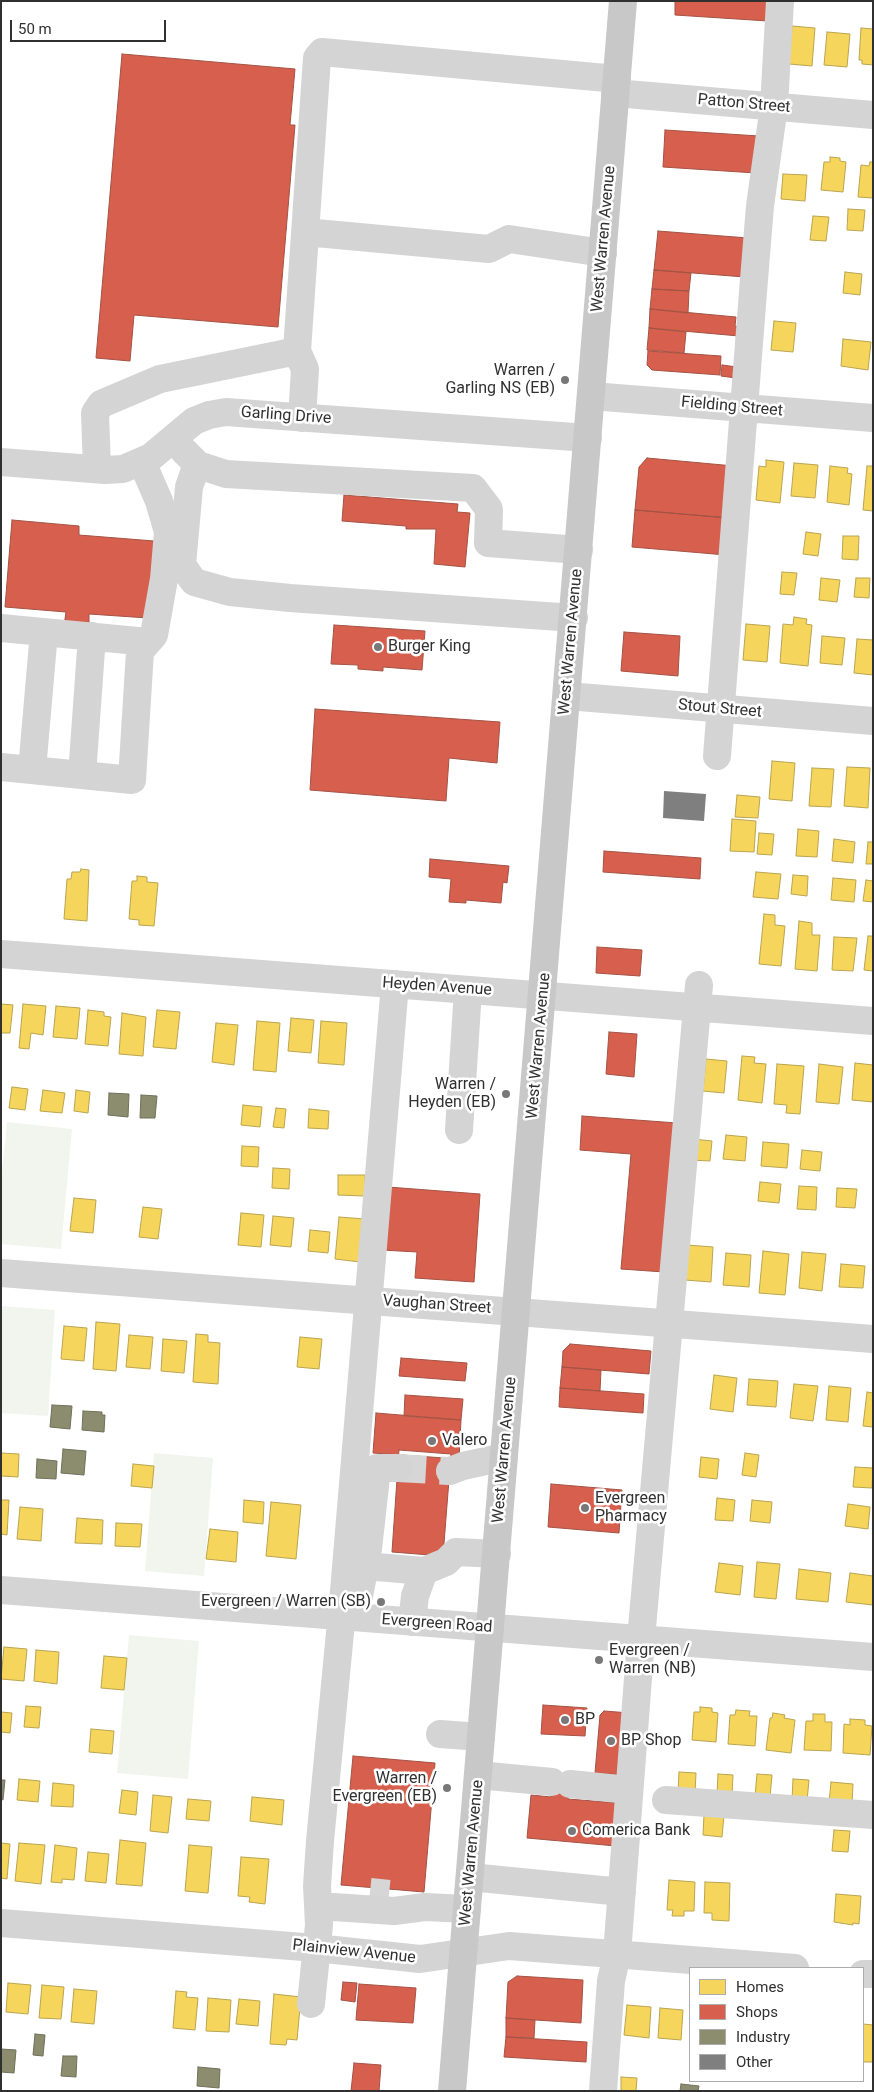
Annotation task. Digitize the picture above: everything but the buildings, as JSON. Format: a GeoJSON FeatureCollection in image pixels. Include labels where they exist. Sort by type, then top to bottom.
{"type":"FeatureCollection","features":[{"type":"Feature","properties":{"kind":"main road","name":"West Warren Avenue"},"geometry":{"type":"LineString","coordinates":[[452,2091],[623,1]]}},
{"type":"Feature","properties":{"kind":"street"},"geometry":{"type":"LineString","coordinates":[[717,756],[760,206],[774,106],[780,1]]}},
{"type":"Feature","properties":{"kind":"street","name":"Patton Street"},"geometry":{"type":"LineString","coordinates":[[305,232],[317,58],[322,52],[774,106],[873,115]]}},
{"type":"Feature","properties":{"kind":"street"},"geometry":{"type":"LineString","coordinates":[[302,418],[305,369],[297,351],[305,232],[488,249],[509,239],[603,253]]}},
{"type":"Feature","properties":{"kind":"street"},"geometry":{"type":"LineString","coordinates":[[97,469],[95,413],[101,404],[160,379],[297,351]]}},
{"type":"Feature","properties":{"kind":"street","name":"Fielding Street"},"geometry":{"type":"LineString","coordinates":[[591,396],[873,418]]}},
{"type":"Feature","properties":{"kind":"street","name":"Garling Drive"},"geometry":{"type":"LineString","coordinates":[[1,462],[122,469],[151,458],[194,421],[217,413],[588,438]]}},
{"type":"Feature","properties":{"kind":"street"},"geometry":{"type":"LineString","coordinates":[[172,438],[197,464],[226,474],[473,488],[489,508],[488,543],[579,550]]}},
{"type":"Feature","properties":{"kind":"street"},"geometry":{"type":"LineString","coordinates":[[1,768],[132,780],[144,646],[154,635],[164,579],[168,532],[159,501],[142,462]]}},
{"type":"Feature","properties":{"kind":"street"},"geometry":{"type":"LineString","coordinates":[[197,464],[189,487],[182,565],[194,582],[230,592],[290,598],[574,618]]}},
{"type":"Feature","properties":{"kind":"street"},"geometry":{"type":"LineString","coordinates":[[1,628],[92,636],[144,646]]}},
{"type":"Feature","properties":{"kind":"street"},"geometry":{"type":"LineString","coordinates":[[32,770],[44,632]]}},
{"type":"Feature","properties":{"kind":"street"},"geometry":{"type":"LineString","coordinates":[[82,775],[92,636]]}},
{"type":"Feature","properties":{"kind":"street","name":"Stout Street"},"geometry":{"type":"LineString","coordinates":[[567,696],[873,721]]}},
{"type":"Feature","properties":{"kind":"street","name":"Heyden Avenue"},"geometry":{"type":"LineString","coordinates":[[1,954],[543,996],[697,996],[873,1021]]}},
{"type":"Feature","properties":{"kind":"street"},"geometry":{"type":"LineString","coordinates":[[349,1617],[369,1300],[394,984]]}},
{"type":"Feature","properties":{"kind":"street"},"geometry":{"type":"LineString","coordinates":[[459,1130],[468,990]]}},
{"type":"Feature","properties":{"kind":"street"},"geometry":{"type":"LineString","coordinates":[[603,2091],[611,1981],[617,1954],[641,1639],[697,996]]}},
{"type":"Feature","properties":{"kind":"street","name":"Vaughan Street"},"geometry":{"type":"LineString","coordinates":[[1,1273],[873,1339]]}},
{"type":"Feature","properties":{"kind":"street"},"geometry":{"type":"LineString","coordinates":[[450,1471],[463,1466],[504,1457]]}},
{"type":"Feature","properties":{"kind":"street"},"geometry":{"type":"LineString","coordinates":[[312,2004],[319,1925],[317,1896],[329,1727],[349,1617],[364,1566],[377,1468],[398,1468]]}},
{"type":"Feature","properties":{"kind":"street"},"geometry":{"type":"LineString","coordinates":[[364,1566],[424,1571],[446,1562],[456,1552],[496,1554]]}},
{"type":"Feature","properties":{"kind":"street"},"geometry":{"type":"LineString","coordinates":[[412,1622],[415,1596],[424,1571]]}},
{"type":"Feature","properties":{"kind":"street","name":"Evergreen Road"},"geometry":{"type":"LineString","coordinates":[[1,1590],[873,1657]]}},
{"type":"Feature","properties":{"kind":"street"},"geometry":{"type":"LineString","coordinates":[[440,1734],[481,1738]]}},
{"type":"Feature","properties":{"kind":"street"},"geometry":{"type":"LineString","coordinates":[[478,1774],[629,1790]]}},
{"type":"Feature","properties":{"kind":"street"},"geometry":{"type":"LineString","coordinates":[[666,1800],[873,1815]]}},
{"type":"Feature","properties":{"kind":"street"},"geometry":{"type":"LineString","coordinates":[[470,1877],[622,1892]]}},
{"type":"Feature","properties":{"kind":"street"},"geometry":{"type":"LineString","coordinates":[[317,1896],[334,1891],[395,1894],[419,1908]]}},
{"type":"Feature","properties":{"kind":"street"},"geometry":{"type":"LineString","coordinates":[[317,1896],[394,1911],[419,1908],[466,1909]]}},
{"type":"Feature","properties":{"kind":"street","name":"Plainview Avenue"},"geometry":{"type":"LineString","coordinates":[[1,1923],[316,1948],[420,1959],[463,1951],[509,1946],[782,1967]]}},
{"type":"Feature","properties":{"kind":"shaded area"},"geometry":{"type":"Polygon","coordinates":[[[7,1122],[72,1129],[61,1249],[1,1244],[1,1182],[7,1122]]]}},
{"type":"Feature","properties":{"kind":"shaded area"},"geometry":{"type":"Polygon","coordinates":[[[1,1306],[55,1310],[48,1416],[1,1413],[1,1306]]]}},
{"type":"Feature","properties":{"kind":"shaded area"},"geometry":{"type":"Polygon","coordinates":[[[154,1453],[213,1458],[204,1576],[145,1571],[154,1453]]]}},
{"type":"Feature","properties":{"kind":"shaded area"},"geometry":{"type":"Polygon","coordinates":[[[129,1635],[199,1641],[188,1779],[117,1773],[129,1635]]]}},
{"type":"Feature","properties":{"kind":"tunnel"},"geometry":{"type":"LineString","coordinates":[[398,1468],[450,1471]]}},
{"type":"Feature","properties":{"kind":"tunnel"},"geometry":{"type":"LineString","coordinates":[[370,1892],[389,1894]]}},
{"type":"Feature","properties":{"kind":"place","name":"Warren / Garling NS (EB)"},"geometry":{"type":"Point","coordinates":[565,380]}},
{"type":"Feature","properties":{"kind":"place","name":"Burger King"},"geometry":{"type":"Point","coordinates":[378,647]}},
{"type":"Feature","properties":{"kind":"place","name":"Warren / Heyden (EB)"},"geometry":{"type":"Point","coordinates":[506,1094]}},
{"type":"Feature","properties":{"kind":"place","name":"Valero"},"geometry":{"type":"Point","coordinates":[432,1441]}},
{"type":"Feature","properties":{"kind":"place","name":"Evergreen Pharmacy"},"geometry":{"type":"Point","coordinates":[585,1508]}},
{"type":"Feature","properties":{"kind":"place","name":"Evergreen / Warren (SB)"},"geometry":{"type":"Point","coordinates":[381,1602]}},
{"type":"Feature","properties":{"kind":"place","name":"Evergreen / Warren (NB)"},"geometry":{"type":"Point","coordinates":[599,1660]}},
{"type":"Feature","properties":{"kind":"place","name":"BP"},"geometry":{"type":"Point","coordinates":[565,1720]}},
{"type":"Feature","properties":{"kind":"place","name":"BP Shop"},"geometry":{"type":"Point","coordinates":[611,1741]}},
{"type":"Feature","properties":{"kind":"place","name":"Warren / Evergreen (EB)"},"geometry":{"type":"Point","coordinates":[447,1788]}},
{"type":"Feature","properties":{"kind":"place","name":"Comerica Bank"},"geometry":{"type":"Point","coordinates":[572,1831]}}]}
